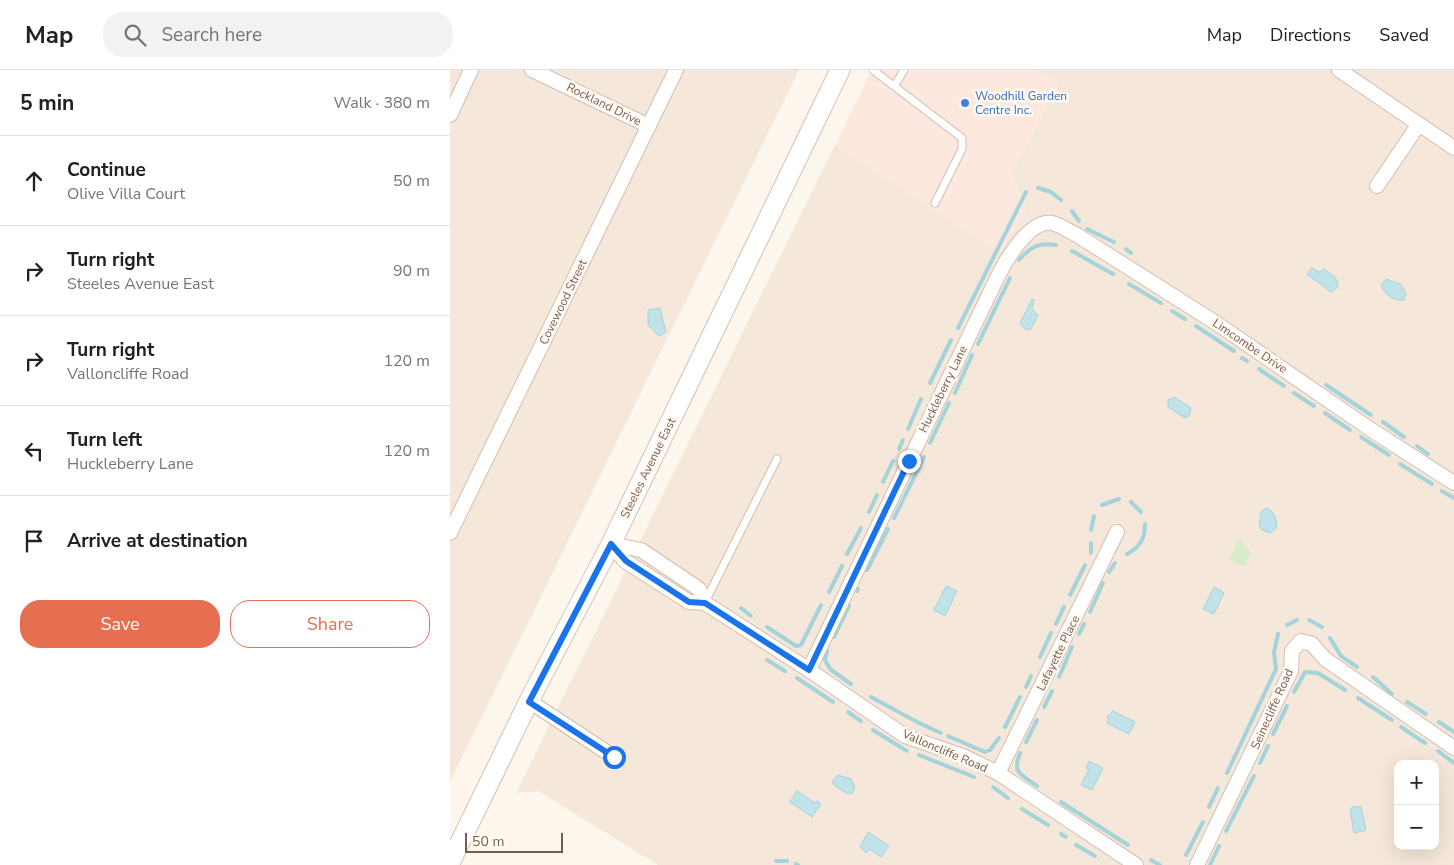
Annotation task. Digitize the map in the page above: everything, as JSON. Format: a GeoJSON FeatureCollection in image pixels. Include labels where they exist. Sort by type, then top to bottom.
{"type":"FeatureCollection","features":[{"type":"Feature","properties":{"kind":"main road","name":"Steeles Avenue East"},"geometry":{"type":"LineString","coordinates":[[450,863],[529,702],[611,544],[840,70]]}},
{"type":"Feature","properties":{"kind":"street"},"geometry":{"type":"LineString","coordinates":[[450,116],[471,70]]}},
{"type":"Feature","properties":{"kind":"street","name":"Rockland Drive"},"geometry":{"type":"LineString","coordinates":[[532,70],[649,126]]}},
{"type":"Feature","properties":{"kind":"street","name":"Covewood Street"},"geometry":{"type":"LineString","coordinates":[[450,533],[676,70]]}},
{"type":"Feature","properties":{"kind":"street"},"geometry":{"type":"LineString","coordinates":[[1339,70],[1454,148]]}},
{"type":"Feature","properties":{"kind":"street"},"geometry":{"type":"LineString","coordinates":[[1377,186],[1419,124]]}},
{"type":"Feature","properties":{"kind":"street","name":"Limcombe Drive"},"geometry":{"type":"LineString","coordinates":[[1039,226],[1053,223],[1077,235],[1216,323],[1370,429],[1454,483]]}},
{"type":"Feature","properties":{"kind":"street","name":"Huckleberry Lane"},"geometry":{"type":"LineString","coordinates":[[809,670],[996,280],[1019,242],[1039,226]]}},
{"type":"Feature","properties":{"kind":"street","name":"Lafayette Place"},"geometry":{"type":"LineString","coordinates":[[998,773],[1118,532]]}},
{"type":"Feature","properties":{"kind":"street","name":"Valloncliffe Road"},"geometry":{"type":"LineString","coordinates":[[611,544],[626,561],[689,602],[705,603],[809,670],[906,736],[963,756],[998,773],[1136,865]]}},
{"type":"Feature","properties":{"kind":"street","name":"Seinecliffe Road"},"geometry":{"type":"LineString","coordinates":[[1197,865],[1291,671],[1292,651],[1301,641],[1312,644],[1325,659],[1454,748]]}},
{"type":"Feature","properties":{"kind":"street"},"geometry":{"type":"LineString","coordinates":[[529,702],[614,757]]}},
{"type":"Feature","properties":{"kind":"lane"},"geometry":{"type":"LineString","coordinates":[[873,70],[962,138],[962,149],[935,203]]}},
{"type":"Feature","properties":{"kind":"lane"},"geometry":{"type":"LineString","coordinates":[[895,85],[904,70]]}},
{"type":"Feature","properties":{"kind":"lane"},"geometry":{"type":"LineString","coordinates":[[705,603],[777,459]]}},
{"type":"Feature","properties":{"kind":"shaded area"},"geometry":{"type":"Polygon","coordinates":[[[450,70],[799,70],[450,782],[450,70]]]}},
{"type":"Feature","properties":{"kind":"shaded area"},"geometry":{"type":"Polygon","coordinates":[[[872,70],[1036,70],[1059,85],[1011,174],[1027,209],[1000,253],[835,145],[872,70]]]}},
{"type":"Feature","properties":{"kind":"shaded area"},"geometry":{"type":"Polygon","coordinates":[[[1036,70],[1454,70],[1454,865],[658,865],[538,791],[516,793],[835,145],[1000,252],[1027,209],[1011,174],[1059,85],[1036,70]]]}},
{"type":"Feature","properties":{"kind":"green space"},"geometry":{"type":"Polygon","coordinates":[[[1239,539],[1251,553],[1244,567],[1229,559],[1239,539]]]}},
{"type":"Feature","properties":{"kind":"water"},"geometry":{"type":"Polygon","coordinates":[[[1312,268],[1319,272],[1324,269],[1335,277],[1334,280],[1338,280],[1337,288],[1331,292],[1307,274],[1312,268]]]}},
{"type":"Feature","properties":{"kind":"water"},"geometry":{"type":"Polygon","coordinates":[[[1386,279],[1400,284],[1406,293],[1404,300],[1390,297],[1385,292],[1381,285],[1386,279]]]}},
{"type":"Feature","properties":{"kind":"water"},"geometry":{"type":"Polygon","coordinates":[[[1032,299],[1034,300],[1032,309],[1038,315],[1031,329],[1026,330],[1020,323],[1032,299]]]}},
{"type":"Feature","properties":{"kind":"water"},"geometry":{"type":"Polygon","coordinates":[[[660,308],[666,332],[659,336],[648,325],[648,310],[660,308]]]}},
{"type":"Feature","properties":{"kind":"water"},"geometry":{"type":"Polygon","coordinates":[[[1174,397],[1191,408],[1189,416],[1185,418],[1168,407],[1168,400],[1174,397]]]}},
{"type":"Feature","properties":{"kind":"water"},"geometry":{"type":"Polygon","coordinates":[[[1266,508],[1273,513],[1276,522],[1276,528],[1270,533],[1262,530],[1259,525],[1261,512],[1266,508]]]}},
{"type":"Feature","properties":{"kind":"water"},"geometry":{"type":"Polygon","coordinates":[[[946,586],[957,591],[945,616],[934,610],[946,586]]]}},
{"type":"Feature","properties":{"kind":"water"},"geometry":{"type":"Polygon","coordinates":[[[1214,587],[1224,593],[1214,614],[1203,609],[1214,587]]]}},
{"type":"Feature","properties":{"kind":"water"},"geometry":{"type":"Polygon","coordinates":[[[1113,711],[1135,722],[1129,734],[1107,723],[1109,719],[1107,717],[1113,711]]]}},
{"type":"Feature","properties":{"kind":"water"},"geometry":{"type":"Polygon","coordinates":[[[1089,761],[1103,768],[1092,790],[1081,785],[1089,769],[1086,768],[1089,761]]]}},
{"type":"Feature","properties":{"kind":"water"},"geometry":{"type":"Polygon","coordinates":[[[838,775],[851,779],[855,787],[852,794],[846,793],[833,784],[833,780],[838,775]]]}},
{"type":"Feature","properties":{"kind":"water"},"geometry":{"type":"Polygon","coordinates":[[[797,791],[815,803],[817,801],[821,804],[812,817],[790,802],[797,791]]]}},
{"type":"Feature","properties":{"kind":"water"},"geometry":{"type":"Polygon","coordinates":[[[1355,806],[1361,807],[1366,830],[1354,833],[1350,809],[1355,806]]]}},
{"type":"Feature","properties":{"kind":"water"},"geometry":{"type":"Polygon","coordinates":[[[868,832],[889,846],[881,857],[869,849],[866,853],[860,847],[868,832]]]}},
{"type":"Feature","properties":{"kind":"waterway"},"geometry":{"type":"LineString","coordinates":[[1038,188],[1051,192],[1061,200]]}},
{"type":"Feature","properties":{"kind":"waterway"},"geometry":{"type":"LineString","coordinates":[[958,328],[1026,192]]}},
{"type":"Feature","properties":{"kind":"waterway"},"geometry":{"type":"LineString","coordinates":[[1072,211],[1079,221]]}},
{"type":"Feature","properties":{"kind":"waterway"},"geometry":{"type":"LineString","coordinates":[[1087,229],[1114,242]]}},
{"type":"Feature","properties":{"kind":"waterway"},"geometry":{"type":"LineString","coordinates":[[1019,260],[1035,246],[1045,244],[1056,245]]}},
{"type":"Feature","properties":{"kind":"waterway"},"geometry":{"type":"LineString","coordinates":[[1126,249],[1131,253]]}},
{"type":"Feature","properties":{"kind":"waterway"},"geometry":{"type":"LineString","coordinates":[[1072,251],[1113,274]]}},
{"type":"Feature","properties":{"kind":"waterway"},"geometry":{"type":"LineString","coordinates":[[978,344],[1010,278]]}},
{"type":"Feature","properties":{"kind":"waterway"},"geometry":{"type":"LineString","coordinates":[[1129,284],[1161,303]]}},
{"type":"Feature","properties":{"kind":"waterway"},"geometry":{"type":"LineString","coordinates":[[1172,311],[1185,319]]}},
{"type":"Feature","properties":{"kind":"waterway"},"geometry":{"type":"LineString","coordinates":[[1196,326],[1234,351]]}},
{"type":"Feature","properties":{"kind":"waterway"},"geometry":{"type":"LineString","coordinates":[[930,383],[951,340]]}},
{"type":"Feature","properties":{"kind":"waterway"},"geometry":{"type":"LineString","coordinates":[[955,393],[972,355]]}},
{"type":"Feature","properties":{"kind":"waterway"},"geometry":{"type":"LineString","coordinates":[[1242,358],[1247,361]]}},
{"type":"Feature","properties":{"kind":"waterway"},"geometry":{"type":"LineString","coordinates":[[1259,369],[1284,386]]}},
{"type":"Feature","properties":{"kind":"waterway"},"geometry":{"type":"LineString","coordinates":[[1326,385],[1371,415]]}},
{"type":"Feature","properties":{"kind":"waterway"},"geometry":{"type":"LineString","coordinates":[[1294,393],[1314,406]]}},
{"type":"Feature","properties":{"kind":"waterway"},"geometry":{"type":"LineString","coordinates":[[908,429],[921,399]]}},
{"type":"Feature","properties":{"kind":"waterway"},"geometry":{"type":"LineString","coordinates":[[930,443],[949,403]]}},
{"type":"Feature","properties":{"kind":"waterway"},"geometry":{"type":"LineString","coordinates":[[1325,413],[1350,430]]}},
{"type":"Feature","properties":{"kind":"waterway"},"geometry":{"type":"LineString","coordinates":[[1383,422],[1404,437]]}},
{"type":"Feature","properties":{"kind":"waterway"},"geometry":{"type":"LineString","coordinates":[[1361,437],[1389,455]]}},
{"type":"Feature","properties":{"kind":"waterway"},"geometry":{"type":"LineString","coordinates":[[899,449],[903,440]]}},
{"type":"Feature","properties":{"kind":"waterway"},"geometry":{"type":"LineString","coordinates":[[1417,446],[1428,454]]}},
{"type":"Feature","properties":{"kind":"waterway"},"geometry":{"type":"LineString","coordinates":[[894,518],[924,457]]}},
{"type":"Feature","properties":{"kind":"waterway"},"geometry":{"type":"LineString","coordinates":[[883,482],[893,461]]}},
{"type":"Feature","properties":{"kind":"waterway"},"geometry":{"type":"LineString","coordinates":[[1400,464],[1432,484]]}},
{"type":"Feature","properties":{"kind":"waterway"},"geometry":{"type":"LineString","coordinates":[[1442,491],[1454,498]]}},
{"type":"Feature","properties":{"kind":"waterway"},"geometry":{"type":"LineString","coordinates":[[869,512],[877,495]]}},
{"type":"Feature","properties":{"kind":"waterway"},"geometry":{"type":"LineString","coordinates":[[1102,505],[1119,499]]}},
{"type":"Feature","properties":{"kind":"waterway"},"geometry":{"type":"LineString","coordinates":[[1131,502],[1141,512]]}},
{"type":"Feature","properties":{"kind":"waterway"},"geometry":{"type":"LineString","coordinates":[[1091,530],[1094,516]]}},
{"type":"Feature","properties":{"kind":"waterway"},"geometry":{"type":"LineString","coordinates":[[1127,554],[1141,542],[1145,524]]}},
{"type":"Feature","properties":{"kind":"waterway"},"geometry":{"type":"LineString","coordinates":[[847,554],[861,528]]}},
{"type":"Feature","properties":{"kind":"waterway"},"geometry":{"type":"LineString","coordinates":[[867,570],[888,529]]}},
{"type":"Feature","properties":{"kind":"waterway"},"geometry":{"type":"LineString","coordinates":[[1091,543],[1091,553]]}},
{"type":"Feature","properties":{"kind":"waterway"},"geometry":{"type":"LineString","coordinates":[[1109,572],[1115,563]]}},
{"type":"Feature","properties":{"kind":"waterway"},"geometry":{"type":"LineString","coordinates":[[1070,595],[1085,565]]}},
{"type":"Feature","properties":{"kind":"waterway"},"geometry":{"type":"LineString","coordinates":[[829,592],[842,566]]}},
{"type":"Feature","properties":{"kind":"waterway"},"geometry":{"type":"LineString","coordinates":[[1090,612],[1103,583]]}},
{"type":"Feature","properties":{"kind":"waterway"},"geometry":{"type":"LineString","coordinates":[[767,627],[796,646],[801,645],[821,605]]}},
{"type":"Feature","properties":{"kind":"waterway"},"geometry":{"type":"LineString","coordinates":[[834,637],[849,606]]}},
{"type":"Feature","properties":{"kind":"waterway"},"geometry":{"type":"LineString","coordinates":[[1056,624],[1064,607]]}},
{"type":"Feature","properties":{"kind":"waterway"},"geometry":{"type":"LineString","coordinates":[[741,608],[751,616]]}},
{"type":"Feature","properties":{"kind":"waterway"},"geometry":{"type":"LineString","coordinates":[[1287,625],[1297,620]]}},
{"type":"Feature","properties":{"kind":"waterway"},"geometry":{"type":"LineString","coordinates":[[1309,620],[1322,627]]}},
{"type":"Feature","properties":{"kind":"waterway"},"geometry":{"type":"LineString","coordinates":[[1079,634],[1084,624]]}},
{"type":"Feature","properties":{"kind":"waterway"},"geometry":{"type":"LineString","coordinates":[[1040,657],[1051,633]]}},
{"type":"Feature","properties":{"kind":"waterway"},"geometry":{"type":"LineString","coordinates":[[1227,773],[1276,669],[1274,653],[1278,634]]}},
{"type":"Feature","properties":{"kind":"waterway"},"geometry":{"type":"LineString","coordinates":[[1330,638],[1341,656],[1357,667]]}},
{"type":"Feature","properties":{"kind":"waterway"},"geometry":{"type":"LineString","coordinates":[[1059,677],[1072,647]]}},
{"type":"Feature","properties":{"kind":"waterway"},"geometry":{"type":"LineString","coordinates":[[827,651],[825,660],[830,669],[851,684]]}},
{"type":"Feature","properties":{"kind":"waterway"},"geometry":{"type":"LineString","coordinates":[[767,660],[785,671]]}},
{"type":"Feature","properties":{"kind":"waterway"},"geometry":{"type":"LineString","coordinates":[[1294,692],[1305,672],[1318,673],[1345,690]]}},
{"type":"Feature","properties":{"kind":"waterway"},"geometry":{"type":"LineString","coordinates":[[1026,687],[1031,676]]}},
{"type":"Feature","properties":{"kind":"waterway"},"geometry":{"type":"LineString","coordinates":[[1373,677],[1392,694]]}},
{"type":"Feature","properties":{"kind":"waterway"},"geometry":{"type":"LineString","coordinates":[[797,678],[833,702]]}},
{"type":"Feature","properties":{"kind":"waterway"},"geometry":{"type":"LineString","coordinates":[[1044,707],[1052,691]]}},
{"type":"Feature","properties":{"kind":"waterway"},"geometry":{"type":"LineString","coordinates":[[871,697],[941,733]]}},
{"type":"Feature","properties":{"kind":"waterway"},"geometry":{"type":"LineString","coordinates":[[1005,727],[1020,697]]}},
{"type":"Feature","properties":{"kind":"waterway"},"geometry":{"type":"LineString","coordinates":[[1358,698],[1392,720]]}},
{"type":"Feature","properties":{"kind":"waterway"},"geometry":{"type":"LineString","coordinates":[[1407,702],[1426,714]]}},
{"type":"Feature","properties":{"kind":"waterway"},"geometry":{"type":"LineString","coordinates":[[1273,734],[1287,706]]}},
{"type":"Feature","properties":{"kind":"waterway"},"geometry":{"type":"LineString","coordinates":[[848,712],[861,721]]}},
{"type":"Feature","properties":{"kind":"waterway"},"geometry":{"type":"LineString","coordinates":[[1026,742],[1037,720]]}},
{"type":"Feature","properties":{"kind":"waterway"},"geometry":{"type":"LineString","coordinates":[[1439,722],[1454,732]]}},
{"type":"Feature","properties":{"kind":"waterway"},"geometry":{"type":"LineString","coordinates":[[1401,727],[1425,743]]}},
{"type":"Feature","properties":{"kind":"waterway"},"geometry":{"type":"LineString","coordinates":[[873,730],[907,751]]}},
{"type":"Feature","properties":{"kind":"waterway"},"geometry":{"type":"LineString","coordinates":[[948,736],[985,752],[990,750],[999,738]]}},
{"type":"Feature","properties":{"kind":"waterway"},"geometry":{"type":"LineString","coordinates":[[1260,763],[1268,746]]}},
{"type":"Feature","properties":{"kind":"waterway"},"geometry":{"type":"LineString","coordinates":[[1438,751],[1454,763]]}},
{"type":"Feature","properties":{"kind":"waterway"},"geometry":{"type":"LineString","coordinates":[[1020,753],[1017,765],[1018,770],[1022,776],[1037,786]]}},
{"type":"Feature","properties":{"kind":"waterway"},"geometry":{"type":"LineString","coordinates":[[919,755],[974,777]]}},
{"type":"Feature","properties":{"kind":"waterway"},"geometry":{"type":"LineString","coordinates":[[1226,831],[1254,776]]}},
{"type":"Feature","properties":{"kind":"waterway"},"geometry":{"type":"LineString","coordinates":[[993,787],[1008,798]]}},
{"type":"Feature","properties":{"kind":"waterway"},"geometry":{"type":"LineString","coordinates":[[1209,807],[1218,788]]}},
{"type":"Feature","properties":{"kind":"waterway"},"geometry":{"type":"LineString","coordinates":[[1061,802],[1128,845]]}},
{"type":"Feature","properties":{"kind":"waterway"},"geometry":{"type":"LineString","coordinates":[[1022,809],[1048,825]]}},
{"type":"Feature","properties":{"kind":"waterway"},"geometry":{"type":"LineString","coordinates":[[1186,855],[1203,822]]}},
{"type":"Feature","properties":{"kind":"waterway"},"geometry":{"type":"LineString","coordinates":[[1061,834],[1066,837]]}},
{"type":"Feature","properties":{"kind":"waterway"},"geometry":{"type":"LineString","coordinates":[[1076,845],[1095,856]]}},
{"type":"Feature","properties":{"kind":"waterway"},"geometry":{"type":"LineString","coordinates":[[1210,865],[1219,846]]}},
{"type":"Feature","properties":{"kind":"waterway"},"geometry":{"type":"LineString","coordinates":[[1151,860],[1160,865]]}},
{"type":"Feature","properties":{"kind":"waterway"},"geometry":{"type":"LineString","coordinates":[[776,861],[787,861]]}},
{"type":"Feature","properties":{"kind":"place","name":"Woodhill Garden Centre Inc."},"geometry":{"type":"Point","coordinates":[965,103]}},
{"type":"Feature","properties":{"kind":"route"},"geometry":{"type":"LineString","coordinates":[[614,757],[552,715],[529,702],[611,544],[626,561],[689,602],[705,603],[809,670],[909,461]]}}]}
